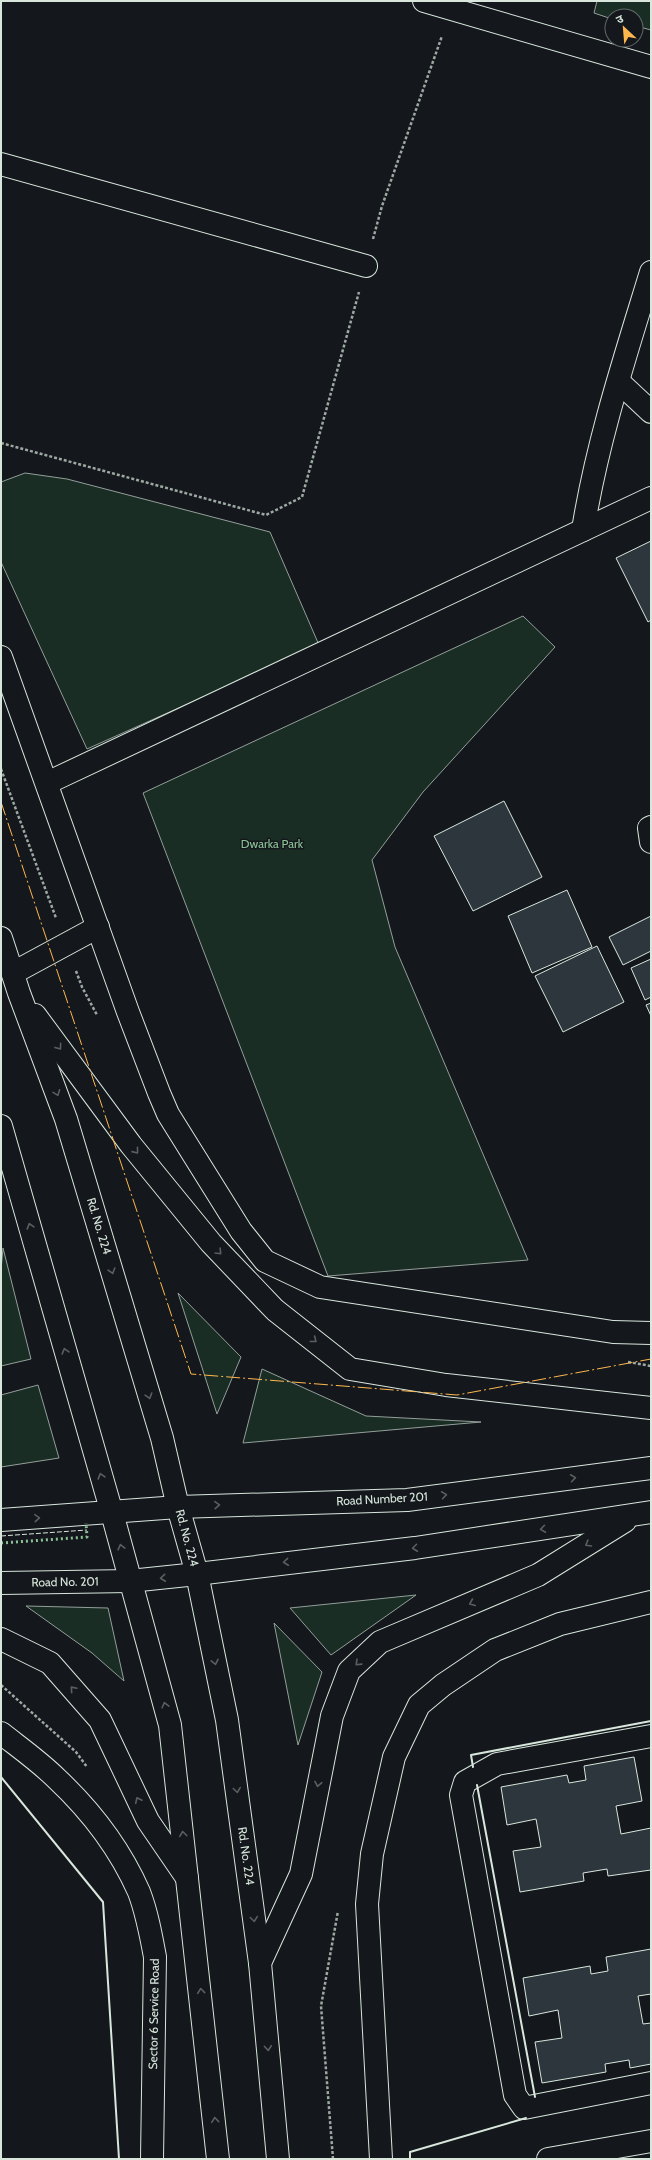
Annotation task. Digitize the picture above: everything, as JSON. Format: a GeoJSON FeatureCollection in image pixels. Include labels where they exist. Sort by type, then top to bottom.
{"type":"FeatureCollection","features":[{"type":"Feature","properties":{"kind":"main road"},"geometry":{"type":"LineString","coordinates":[[424,1],[651,67]]}},
{"type":"Feature","properties":{"kind":"main road"},"geometry":{"type":"LineString","coordinates":[[1,164],[366,266]]}},
{"type":"Feature","properties":{"kind":"main road"},"geometry":{"type":"LineString","coordinates":[[583,530],[589,490],[651,272]]}},
{"type":"Feature","properties":{"kind":"main road"},"geometry":{"type":"LineString","coordinates":[[619,382],[651,412]]}},
{"type":"Feature","properties":{"kind":"main road"},"geometry":{"type":"LineString","coordinates":[[47,783],[651,498]]}},
{"type":"Feature","properties":{"kind":"main road"},"geometry":{"type":"LineString","coordinates":[[1,657],[128,1012],[168,1114],[241,1231],[265,1261],[320,1287],[613,1332],[651,1333]]}},
{"type":"Feature","properties":{"kind":"main road"},"geometry":{"type":"LineString","coordinates":[[651,827],[649,828],[651,842]]}},
{"type":"Feature","properties":{"kind":"main road"},"geometry":{"type":"LineString","coordinates":[[98,927],[66,944],[16,983],[131,1145],[211,1243],[275,1310],[350,1369],[446,1385],[651,1408]]}},
{"type":"Feature","properties":{"kind":"main road","name":"Rd. No. 224"},"geometry":{"type":"LineString","coordinates":[[1,938],[66,1119],[162,1438],[178,1507],[197,1574],[227,1720],[260,1963],[278,2159]]}},
{"type":"Feature","properties":{"kind":"main road"},"geometry":{"type":"LineString","coordinates":[[1,1126],[112,1513],[170,1725],[218,2159]]}},
{"type":"Feature","properties":{"kind":"main road","name":"Road Number 201"},"geometry":{"type":"LineString","coordinates":[[112,1513],[178,1507],[408,1500],[651,1468]]}},
{"type":"Feature","properties":{"kind":"main road"},"geometry":{"type":"LineString","coordinates":[[1,1520],[112,1513]]}},
{"type":"Feature","properties":{"kind":"main road"},"geometry":{"type":"LineString","coordinates":[[130,1581],[415,1548],[642,1514]]}},
{"type":"Feature","properties":{"kind":"main road"},"geometry":{"type":"LineString","coordinates":[[260,1963],[301,1874],[332,1716],[350,1671],[380,1642],[538,1575],[642,1514]]}},
{"type":"Feature","properties":{"kind":"main road","name":"Road No. 201"},"geometry":{"type":"LineString","coordinates":[[1,1583],[130,1581]]}},
{"type":"Feature","properties":{"kind":"main road"},"geometry":{"type":"LineString","coordinates":[[381,2159],[367,1904],[372,1854],[394,1757],[419,1705],[443,1685],[495,1650],[560,1624],[651,1602]]}},
{"type":"Feature","properties":{"kind":"main road"},"geometry":{"type":"LineString","coordinates":[[1,1639],[50,1663],[100,1720],[148,1821],[188,1880]]}},
{"type":"Feature","properties":{"kind":"main road","name":"Sector 6 Service Road"},"geometry":{"type":"LineString","coordinates":[[1,1733],[57,1778],[95,1819],[117,1852],[139,1892],[150,1929],[156,1957],[152,2159]]}},
{"type":"Feature","properties":{"kind":"main road"},"geometry":{"type":"LineString","coordinates":[[651,1736],[497,1764],[465,1782],[461,1795],[515,2095],[524,2108],[651,2083]]}},
{"type":"Feature","properties":{"kind":"main road"},"geometry":{"type":"LineString","coordinates":[[548,2159],[651,2141]]}},
{"type":"Feature","properties":{"kind":"path"},"geometry":{"type":"LineString","coordinates":[[1,443],[266,515],[302,497],[382,206],[452,10]]}},
{"type":"Feature","properties":{"kind":"path"},"geometry":{"type":"LineString","coordinates":[[1,769],[82,987],[100,1020]]}},
{"type":"Feature","properties":{"kind":"path"},"geometry":{"type":"LineString","coordinates":[[620,1361],[651,1366]]}},
{"type":"Feature","properties":{"kind":"green space"},"geometry":{"type":"Polygon","coordinates":[[[597,1],[651,1],[651,30],[644,28],[644,8],[604,8],[604,16],[594,13],[597,1]]]}},
{"type":"Feature","properties":{"kind":"green space"},"geometry":{"type":"Polygon","coordinates":[[[25,473],[67,479],[270,532],[319,645],[87,749],[1,562],[1,482],[25,473]]]}},
{"type":"Feature","properties":{"kind":"green space","name":"Dwarka Park"},"geometry":{"type":"Polygon","coordinates":[[[523,616],[555,647],[423,792],[372,860],[395,947],[528,1260],[328,1276],[143,793],[523,616]]]}},
{"type":"Feature","properties":{"kind":"green space"},"geometry":{"type":"Polygon","coordinates":[[[3,1248],[31,1359],[1,1366],[1,1270],[3,1248]]]}},
{"type":"Feature","properties":{"kind":"green space"},"geometry":{"type":"Polygon","coordinates":[[[178,1293],[241,1357],[217,1414],[178,1293]]]}},
{"type":"Feature","properties":{"kind":"green space"},"geometry":{"type":"Polygon","coordinates":[[[262,1369],[366,1416],[481,1422],[243,1443],[262,1369]]]}},
{"type":"Feature","properties":{"kind":"green space"},"geometry":{"type":"Polygon","coordinates":[[[38,1385],[59,1458],[1,1467],[1,1395],[38,1385]]]}},
{"type":"Feature","properties":{"kind":"green space"},"geometry":{"type":"Polygon","coordinates":[[[416,1595],[331,1655],[290,1608],[416,1595]]]}},
{"type":"Feature","properties":{"kind":"green space"},"geometry":{"type":"Polygon","coordinates":[[[26,1606],[108,1608],[124,1681],[92,1653],[26,1606]]]}},
{"type":"Feature","properties":{"kind":"green space"},"geometry":{"type":"Polygon","coordinates":[[[274,1623],[322,1672],[298,1745],[274,1623]]]}},
{"type":"Feature","properties":{"kind":"building"},"geometry":{"type":"Polygon","coordinates":[[[651,541],[651,620],[648,622],[616,558],[651,541]]]}},
{"type":"Feature","properties":{"kind":"building"},"geometry":{"type":"Polygon","coordinates":[[[504,801],[542,877],[473,911],[434,836],[504,801]]]}},
{"type":"Feature","properties":{"kind":"building"},"geometry":{"type":"Polygon","coordinates":[[[567,890],[592,947],[532,973],[508,916],[567,890]]]}},
{"type":"Feature","properties":{"kind":"building"},"geometry":{"type":"Polygon","coordinates":[[[651,916],[651,951],[623,965],[609,937],[651,916]]]}},
{"type":"Feature","properties":{"kind":"building"},"geometry":{"type":"Polygon","coordinates":[[[597,946],[624,1002],[563,1032],[535,976],[597,946]]]}},
{"type":"Feature","properties":{"kind":"building"},"geometry":{"type":"Polygon","coordinates":[[[651,959],[651,997],[645,1000],[631,968],[651,959]]]}},
{"type":"Feature","properties":{"kind":"building"},"geometry":{"type":"Polygon","coordinates":[[[651,1003],[651,1016],[646,1005],[651,1003]]]}},
{"type":"Feature","properties":{"kind":"building"},"geometry":{"type":"Polygon","coordinates":[[[634,1757],[642,1801],[616,1806],[621,1834],[651,1828],[651,1870],[608,1876],[607,1869],[583,1873],[584,1881],[520,1892],[513,1851],[541,1847],[536,1819],[507,1825],[501,1787],[567,1775],[569,1783],[586,1780],[584,1766],[634,1757]]]}},
{"type":"Feature","properties":{"kind":"building"},"geometry":{"type":"Polygon","coordinates":[[[651,1949],[651,1994],[638,1996],[643,2024],[651,2023],[651,2064],[630,2068],[629,2060],[605,2064],[606,2072],[542,2083],[535,2042],[562,2038],[558,2010],[529,2016],[523,1978],[590,1966],[591,1974],[608,1971],[606,1957],[651,1949]]]}},
{"type":"Feature","properties":{"kind":"hedge"},"geometry":{"type":"LineString","coordinates":[[1,1543],[87,1537],[86,1523]]}},
{"type":"Feature","properties":{"kind":"fence"},"geometry":{"type":"LineString","coordinates":[[1,1536],[87,1530]]}},
{"type":"Feature","properties":{"kind":"wall"},"geometry":{"type":"LineString","coordinates":[[473,1767],[471,1755],[651,1721]]}},
{"type":"Feature","properties":{"kind":"wall"},"geometry":{"type":"LineString","coordinates":[[1,1777],[103,1902],[119,2159]]}},
{"type":"Feature","properties":{"kind":"wall"},"geometry":{"type":"LineString","coordinates":[[477,1785],[535,2097]]}},
{"type":"Feature","properties":{"kind":"wall"},"geometry":{"type":"LineString","coordinates":[[410,2159],[410,2152],[526,2118]]}},
{"type":"Feature","properties":{"kind":"power"},"geometry":{"type":"LineString","coordinates":[[1,802],[191,1374],[457,1395],[651,1359]]}}]}
